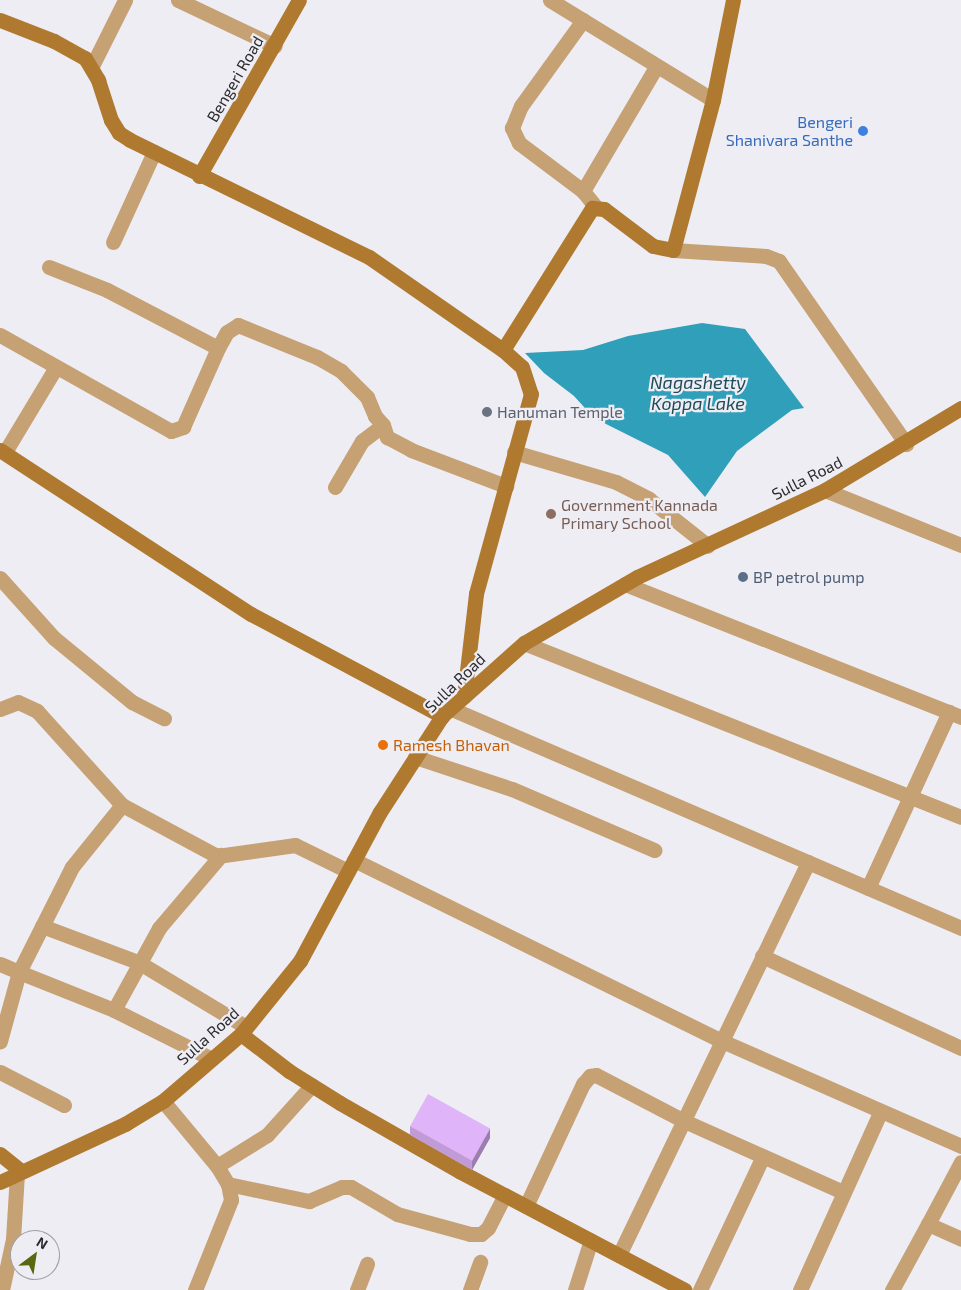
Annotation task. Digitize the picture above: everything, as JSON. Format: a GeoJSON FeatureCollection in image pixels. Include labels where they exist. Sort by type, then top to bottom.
{"type":"FeatureCollection","features":[{"type":"Feature","properties":{"kind":"street"},"geometry":{"type":"LineString","coordinates":[[92,66],[125,0]]}},
{"type":"Feature","properties":{"kind":"street"},"geometry":{"type":"LineString","coordinates":[[178,0],[275,46]]}},
{"type":"Feature","properties":{"kind":"street","name":"Bengeri Road"},"geometry":{"type":"LineString","coordinates":[[199,176],[275,46],[299,0]]}},
{"type":"Feature","properties":{"kind":"street"},"geometry":{"type":"LineString","coordinates":[[550,0],[656,67],[713,100]]}},
{"type":"Feature","properties":{"kind":"street"},"geometry":{"type":"LineString","coordinates":[[673,250],[713,100],[734,0]]}},
{"type":"Feature","properties":{"kind":"street"},"geometry":{"type":"LineString","coordinates":[[0,20],[75,51],[92,66],[104,106],[119,133],[199,176],[369,257],[503,350],[527,376],[531,394],[476,594],[464,696]]}},
{"type":"Feature","properties":{"kind":"street"},"geometry":{"type":"LineString","coordinates":[[583,20],[521,106],[512,128],[519,143],[583,191],[595,206],[604,209],[653,246],[673,250],[766,256],[779,261],[906,444]]}},
{"type":"Feature","properties":{"kind":"street"},"geometry":{"type":"LineString","coordinates":[[583,191],[656,67]]}},
{"type":"Feature","properties":{"kind":"street"},"geometry":{"type":"LineString","coordinates":[[113,242],[154,152]]}},
{"type":"Feature","properties":{"kind":"street"},"geometry":{"type":"LineString","coordinates":[[503,350],[589,210],[595,206]]}},
{"type":"Feature","properties":{"kind":"street"},"geometry":{"type":"LineString","coordinates":[[49,267],[107,290],[218,348]]}},
{"type":"Feature","properties":{"kind":"street"},"geometry":{"type":"LineString","coordinates":[[0,335],[162,428],[177,431],[190,416],[218,348],[227,332],[238,326],[317,357],[356,383],[383,425],[387,437],[410,450],[506,486]]}},
{"type":"Feature","properties":{"kind":"street"},"geometry":{"type":"LineString","coordinates":[[56,367],[2,451],[251,614],[447,712],[808,862],[961,928]]}},
{"type":"Feature","properties":{"kind":"street","name":"Sulla Road"},"geometry":{"type":"LineString","coordinates":[[0,1182],[124,1124],[163,1101],[244,1030],[300,961],[351,866],[415,757],[447,712],[524,643],[625,584],[825,490],[906,444],[961,408]]}},
{"type":"Feature","properties":{"kind":"street"},"geometry":{"type":"LineString","coordinates":[[335,487],[362,442],[383,425]]}},
{"type":"Feature","properties":{"kind":"street"},"geometry":{"type":"LineString","coordinates":[[514,452],[616,482],[649,499],[708,546]]}},
{"type":"Feature","properties":{"kind":"street"},"geometry":{"type":"LineString","coordinates":[[825,490],[961,544]]}},
{"type":"Feature","properties":{"kind":"street"},"geometry":{"type":"LineString","coordinates":[[0,578],[54,638],[132,702],[164,718]]}},
{"type":"Feature","properties":{"kind":"street"},"geometry":{"type":"LineString","coordinates":[[625,584],[955,714],[909,796],[868,888]]}},
{"type":"Feature","properties":{"kind":"street"},"geometry":{"type":"LineString","coordinates":[[524,643],[961,817]]}},
{"type":"Feature","properties":{"kind":"street"},"geometry":{"type":"LineString","coordinates":[[0,709],[12,703],[28,704],[122,805],[144,815],[205,852],[221,855],[295,845],[351,866],[722,1041],[880,1113],[961,1146]]}},
{"type":"Feature","properties":{"kind":"street"},"geometry":{"type":"LineString","coordinates":[[415,757],[512,789],[654,850]]}},
{"type":"Feature","properties":{"kind":"street"},"geometry":{"type":"LineString","coordinates":[[0,1041],[19,972],[72,867],[122,805]]}},
{"type":"Feature","properties":{"kind":"street"},"geometry":{"type":"LineString","coordinates":[[114,1010],[138,962],[159,928],[221,855]]}},
{"type":"Feature","properties":{"kind":"street"},"geometry":{"type":"LineString","coordinates":[[619,1256],[682,1120],[808,862]]}},
{"type":"Feature","properties":{"kind":"street"},"geometry":{"type":"LineString","coordinates":[[42,926],[138,962],[244,1030],[312,1085],[505,1195],[684,1290]]}},
{"type":"Feature","properties":{"kind":"street"},"geometry":{"type":"LineString","coordinates":[[762,956],[961,1048]]}},
{"type":"Feature","properties":{"kind":"street"},"geometry":{"type":"LineString","coordinates":[[0,964],[114,1010],[210,1058]]}},
{"type":"Feature","properties":{"kind":"street"},"geometry":{"type":"LineString","coordinates":[[0,1072],[64,1105]]}},
{"type":"Feature","properties":{"kind":"street"},"geometry":{"type":"LineString","coordinates":[[526,1206],[590,1076],[596,1075],[612,1081],[682,1120],[762,1158],[843,1192]]}},
{"type":"Feature","properties":{"kind":"street"},"geometry":{"type":"LineString","coordinates":[[217,1166],[268,1135],[312,1085]]}},
{"type":"Feature","properties":{"kind":"street"},"geometry":{"type":"LineString","coordinates":[[163,1101],[217,1166],[228,1184],[231,1200],[195,1290]]}},
{"type":"Feature","properties":{"kind":"street"},"geometry":{"type":"LineString","coordinates":[[800,1290],[880,1113]]}},
{"type":"Feature","properties":{"kind":"street"},"geometry":{"type":"LineString","coordinates":[[0,1154],[20,1173],[13,1239],[2,1290]]}},
{"type":"Feature","properties":{"kind":"street"},"geometry":{"type":"LineString","coordinates":[[700,1290],[762,1158]]}},
{"type":"Feature","properties":{"kind":"street"},"geometry":{"type":"LineString","coordinates":[[892,1290],[961,1162]]}},
{"type":"Feature","properties":{"kind":"street"},"geometry":{"type":"LineString","coordinates":[[228,1184],[309,1202],[342,1187],[351,1187],[397,1214],[470,1234],[481,1234],[488,1228],[505,1195]]}},
{"type":"Feature","properties":{"kind":"street"},"geometry":{"type":"LineString","coordinates":[[928,1224],[961,1239]]}},
{"type":"Feature","properties":{"kind":"street"},"geometry":{"type":"LineString","coordinates":[[574,1290],[591,1240]]}},
{"type":"Feature","properties":{"kind":"street"},"geometry":{"type":"LineString","coordinates":[[470,1290],[480,1262]]}},
{"type":"Feature","properties":{"kind":"street"},"geometry":{"type":"LineString","coordinates":[[357,1290],[366,1264]]}},
{"type":"Feature","properties":{"kind":"water","name":"Nagashetty Koppa Lake"},"geometry":{"type":"Polygon","coordinates":[[[702,323],[745,329],[804,408],[792,410],[737,451],[705,497],[668,455],[594,418],[574,396],[544,373],[525,353],[583,350],[628,336],[702,323]]]}},
{"type":"Feature","properties":{"kind":"building"},"geometry":{"type":"Polygon","coordinates":[[[428,1094],[490,1128],[472,1161],[410,1126],[428,1094]]]}},
{"type":"Feature","properties":{"kind":"place","name":"Bengeri Shanivara Santhe"},"geometry":{"type":"Point","coordinates":[863,131]}},
{"type":"Feature","properties":{"kind":"place","name":"Hanuman Temple"},"geometry":{"type":"Point","coordinates":[487,412]}},
{"type":"Feature","properties":{"kind":"place","name":"Government Kannada Primary School"},"geometry":{"type":"Point","coordinates":[551,514]}},
{"type":"Feature","properties":{"kind":"place","name":"BP petrol pump"},"geometry":{"type":"Point","coordinates":[743,577]}},
{"type":"Feature","properties":{"kind":"place","name":"Ramesh Bhavan"},"geometry":{"type":"Point","coordinates":[383,745]}}]}
